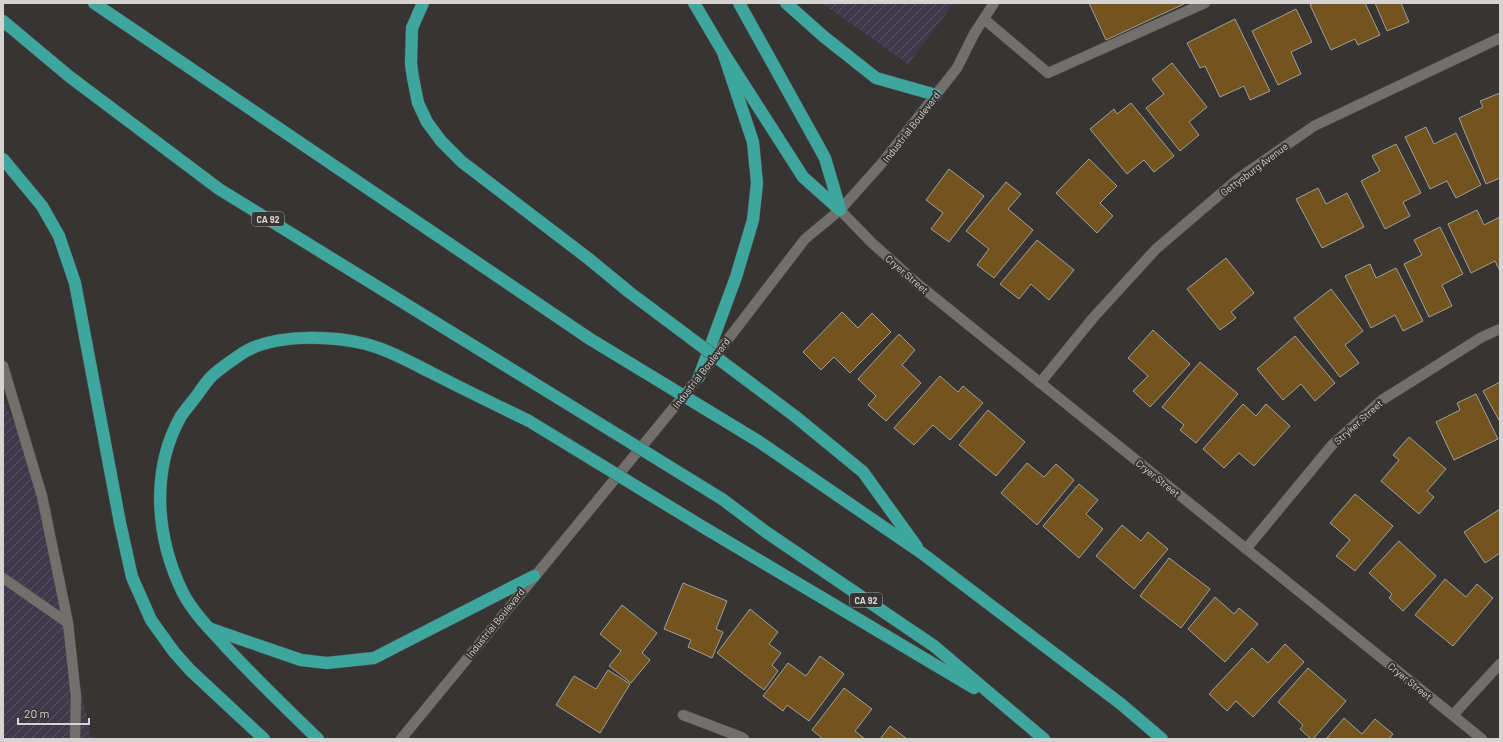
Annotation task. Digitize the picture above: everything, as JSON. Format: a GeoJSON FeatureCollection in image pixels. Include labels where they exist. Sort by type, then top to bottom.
{"type":"FeatureCollection","features":[{"type":"Feature","properties":{"kind":"highway"},"geometry":{"type":"LineString","coordinates":[[94,3],[590,339],[758,441],[923,554],[1121,704],[1162,739]]}},
{"type":"Feature","properties":{"kind":"highway"},"geometry":{"type":"LineString","coordinates":[[423,3],[412,28],[412,78],[418,103],[427,122],[441,141],[462,162],[629,292],[796,417],[863,472],[923,554]]}},
{"type":"Feature","properties":{"kind":"highway"},"geometry":{"type":"LineString","coordinates":[[694,3],[723,52],[803,177],[840,210]]}},
{"type":"Feature","properties":{"kind":"highway"},"geometry":{"type":"LineString","coordinates":[[739,3],[825,158],[840,210]]}},
{"type":"Feature","properties":{"kind":"highway"},"geometry":{"type":"LineString","coordinates":[[786,3],[823,36],[876,78],[936,95]]}},
{"type":"Feature","properties":{"kind":"highway","name":"CA 92"},"geometry":{"type":"LineString","coordinates":[[3,21],[70,77],[219,189],[722,499],[766,532],[934,646],[1044,739]]}},
{"type":"Feature","properties":{"kind":"highway"},"geometry":{"type":"LineString","coordinates":[[699,377],[736,276],[753,220],[757,183],[753,142],[723,52]]}},
{"type":"Feature","properties":{"kind":"highway"},"geometry":{"type":"LineString","coordinates":[[3,159],[42,206],[59,236],[75,283],[120,523],[132,577],[151,620],[174,652],[190,670],[264,739]]}},
{"type":"Feature","properties":{"kind":"highway"},"geometry":{"type":"LineString","coordinates":[[318,739],[267,691],[193,609],[184,594],[166,550],[161,524],[160,504],[162,467],[170,441],[182,416],[212,376],[250,349],[279,340],[298,338],[335,340],[366,344],[393,354],[529,421],[703,527],[1004,706]]}},
{"type":"Feature","properties":{"kind":"highway"},"geometry":{"type":"LineString","coordinates":[[208,627],[301,660],[327,663],[374,658],[534,576]]}},
{"type":"Feature","properties":{"kind":"street","name":"Industrial Boulevard"},"geometry":{"type":"LineString","coordinates":[[401,739],[699,377],[806,239],[840,210],[882,163],[957,68],[974,34],[994,3]]}},
{"type":"Feature","properties":{"kind":"street"},"geometry":{"type":"LineString","coordinates":[[984,19],[1048,73],[1205,3]]}},
{"type":"Feature","properties":{"kind":"street","name":"Gettysburg Avenue"},"geometry":{"type":"LineString","coordinates":[[1040,383],[1093,318],[1156,249],[1238,178],[1314,126],[1500,38]]}},
{"type":"Feature","properties":{"kind":"street","name":"Cryer Street"},"geometry":{"type":"LineString","coordinates":[[840,210],[876,247],[919,285],[1482,739]]}},
{"type":"Feature","properties":{"kind":"street","name":"Stryker Street"},"geometry":{"type":"LineString","coordinates":[[1246,549],[1332,445],[1382,400],[1482,337],[1500,329]]}},
{"type":"Feature","properties":{"kind":"street"},"geometry":{"type":"LineString","coordinates":[[3,366],[42,496],[68,623],[76,697],[75,739]]}},
{"type":"Feature","properties":{"kind":"street"},"geometry":{"type":"LineString","coordinates":[[3,578],[68,623]]}},
{"type":"Feature","properties":{"kind":"street"},"geometry":{"type":"LineString","coordinates":[[1453,715],[1500,664]]}},
{"type":"Feature","properties":{"kind":"street"},"geometry":{"type":"LineString","coordinates":[[683,715],[741,736],[744,739]]}},
{"type":"Feature","properties":{"kind":"shaded area"},"geometry":{"type":"Polygon","coordinates":[[[822,3],[954,3],[908,64],[822,3]]]}},
{"type":"Feature","properties":{"kind":"shaded area"},"geometry":{"type":"Polygon","coordinates":[[[3,400],[36,470],[91,739],[3,739],[3,400]]]}},
{"type":"Feature","properties":{"kind":"building"},"geometry":{"type":"Polygon","coordinates":[[[1089,3],[1186,3],[1106,40],[1089,3]]]}},
{"type":"Feature","properties":{"kind":"building"},"geometry":{"type":"Polygon","coordinates":[[[1314,3],[1365,3],[1380,35],[1358,45],[1355,39],[1331,50],[1310,5],[1314,3]]]}},
{"type":"Feature","properties":{"kind":"building"},"geometry":{"type":"Polygon","coordinates":[[[1375,3],[1401,3],[1409,22],[1387,31],[1375,3]]]}},
{"type":"Feature","properties":{"kind":"building"},"geometry":{"type":"Polygon","coordinates":[[[1296,9],[1312,42],[1291,52],[1301,74],[1278,85],[1252,31],[1296,9]]]}},
{"type":"Feature","properties":{"kind":"building"},"geometry":{"type":"Polygon","coordinates":[[[1235,19],[1270,91],[1250,100],[1244,86],[1220,97],[1205,66],[1200,68],[1187,43],[1235,19]]]}},
{"type":"Feature","properties":{"kind":"building"},"geometry":{"type":"Polygon","coordinates":[[[1172,63],[1207,107],[1189,122],[1199,135],[1180,151],[1146,108],[1164,94],[1152,79],[1172,63]]]}},
{"type":"Feature","properties":{"kind":"building"},"geometry":{"type":"Polygon","coordinates":[[[1500,93],[1500,178],[1486,184],[1459,118],[1483,107],[1480,101],[1500,93]]]}},
{"type":"Feature","properties":{"kind":"building"},"geometry":{"type":"Polygon","coordinates":[[[1131,103],[1174,156],[1154,172],[1144,160],[1127,174],[1090,129],[1114,109],[1117,114],[1131,103]]]}},
{"type":"Feature","properties":{"kind":"building"},"geometry":{"type":"Polygon","coordinates":[[[1426,127],[1434,144],[1456,133],[1481,185],[1456,198],[1447,181],[1430,189],[1405,137],[1426,127]]]}},
{"type":"Feature","properties":{"kind":"building"},"geometry":{"type":"Polygon","coordinates":[[[1396,144],[1421,193],[1403,202],[1410,216],[1385,229],[1361,181],[1380,171],[1372,156],[1396,144]]]}},
{"type":"Feature","properties":{"kind":"building"},"geometry":{"type":"Polygon","coordinates":[[[1089,159],[1117,186],[1100,203],[1113,216],[1097,233],[1056,193],[1089,159]]]}},
{"type":"Feature","properties":{"kind":"building"},"geometry":{"type":"Polygon","coordinates":[[[949,169],[984,196],[949,242],[931,229],[943,213],[926,200],[949,169]]]}},
{"type":"Feature","properties":{"kind":"building"},"geometry":{"type":"Polygon","coordinates":[[[1006,182],[1021,194],[1008,209],[1033,230],[994,278],[977,265],[989,249],[966,231],[1006,182]]]}},
{"type":"Feature","properties":{"kind":"building"},"geometry":{"type":"Polygon","coordinates":[[[1318,188],[1326,204],[1347,193],[1364,227],[1322,248],[1296,199],[1318,188]]]}},
{"type":"Feature","properties":{"kind":"building"},"geometry":{"type":"Polygon","coordinates":[[[1477,210],[1484,225],[1500,217],[1500,271],[1495,261],[1471,273],[1448,224],[1477,210]]]}},
{"type":"Feature","properties":{"kind":"building"},"geometry":{"type":"Polygon","coordinates":[[[1440,227],[1463,274],[1442,285],[1452,306],[1429,317],[1404,264],[1422,255],[1414,240],[1440,227]]]}},
{"type":"Feature","properties":{"kind":"building"},"geometry":{"type":"Polygon","coordinates":[[[1037,240],[1074,270],[1049,300],[1031,284],[1019,299],[1000,284],[1037,240]]]}},
{"type":"Feature","properties":{"kind":"building"},"geometry":{"type":"Polygon","coordinates":[[[1226,258],[1254,293],[1231,312],[1236,318],[1220,330],[1187,289],[1226,258]]]}},
{"type":"Feature","properties":{"kind":"building"},"geometry":{"type":"Polygon","coordinates":[[[1370,264],[1376,278],[1396,268],[1423,321],[1403,331],[1395,315],[1371,328],[1345,276],[1370,264]]]}},
{"type":"Feature","properties":{"kind":"building"},"geometry":{"type":"Polygon","coordinates":[[[1331,289],[1363,331],[1345,345],[1359,363],[1340,377],[1294,318],[1331,289]]]}},
{"type":"Feature","properties":{"kind":"building"},"geometry":{"type":"Polygon","coordinates":[[[842,312],[858,328],[872,313],[891,332],[850,373],[834,357],[821,370],[803,352],[842,312]]]}},
{"type":"Feature","properties":{"kind":"building"},"geometry":{"type":"Polygon","coordinates":[[[1153,330],[1190,364],[1150,407],[1133,391],[1148,376],[1128,358],[1153,330]]]}},
{"type":"Feature","properties":{"kind":"building"},"geometry":{"type":"Polygon","coordinates":[[[899,334],[915,350],[902,365],[921,383],[886,421],[868,405],[876,396],[858,379],[899,334]]]}},
{"type":"Feature","properties":{"kind":"building"},"geometry":{"type":"Polygon","coordinates":[[[1295,336],[1335,383],[1315,401],[1301,384],[1283,400],[1257,369],[1295,336]]]}},
{"type":"Feature","properties":{"kind":"building"},"geometry":{"type":"Polygon","coordinates":[[[1200,362],[1238,394],[1196,443],[1180,430],[1184,425],[1162,407],[1200,362]]]}},
{"type":"Feature","properties":{"kind":"building"},"geometry":{"type":"Polygon","coordinates":[[[940,376],[958,392],[963,386],[983,403],[950,440],[933,425],[914,445],[894,428],[940,376]]]}},
{"type":"Feature","properties":{"kind":"building"},"geometry":{"type":"Polygon","coordinates":[[[1500,382],[1500,422],[1483,391],[1500,382]]]}},
{"type":"Feature","properties":{"kind":"building"},"geometry":{"type":"Polygon","coordinates":[[[1476,394],[1498,439],[1454,460],[1436,422],[1460,410],[1457,403],[1476,394]]]}},
{"type":"Feature","properties":{"kind":"building"},"geometry":{"type":"Polygon","coordinates":[[[1243,404],[1256,416],[1266,404],[1290,426],[1254,466],[1239,453],[1224,468],[1203,449],[1243,404]]]}},
{"type":"Feature","properties":{"kind":"building"},"geometry":{"type":"Polygon","coordinates":[[[988,410],[1025,442],[996,476],[959,445],[988,410]]]}},
{"type":"Feature","properties":{"kind":"building"},"geometry":{"type":"Polygon","coordinates":[[[1409,437],[1446,469],[1427,491],[1434,497],[1419,514],[1381,481],[1399,460],[1393,455],[1409,437]]]}},
{"type":"Feature","properties":{"kind":"building"},"geometry":{"type":"Polygon","coordinates":[[[1027,463],[1044,477],[1056,464],[1074,480],[1037,525],[1001,493],[1027,463]]]}},
{"type":"Feature","properties":{"kind":"building"},"geometry":{"type":"Polygon","coordinates":[[[1079,484],[1098,500],[1086,514],[1103,529],[1079,558],[1043,526],[1079,484]]]}},
{"type":"Feature","properties":{"kind":"building"},"geometry":{"type":"Polygon","coordinates":[[[1355,494],[1393,526],[1355,571],[1336,556],[1350,540],[1330,523],[1355,494]]]}},
{"type":"Feature","properties":{"kind":"building"},"geometry":{"type":"Polygon","coordinates":[[[1500,509],[1500,553],[1485,563],[1464,532],[1500,509]]]}},
{"type":"Feature","properties":{"kind":"building"},"geometry":{"type":"Polygon","coordinates":[[[1122,525],[1141,541],[1148,532],[1168,549],[1134,589],[1096,556],[1122,525]]]}},
{"type":"Feature","properties":{"kind":"building"},"geometry":{"type":"Polygon","coordinates":[[[1399,541],[1436,576],[1403,611],[1389,598],[1392,594],[1369,573],[1399,541]]]}},
{"type":"Feature","properties":{"kind":"building"},"geometry":{"type":"Polygon","coordinates":[[[1169,558],[1210,589],[1181,628],[1140,596],[1169,558]]]}},
{"type":"Feature","properties":{"kind":"building"},"geometry":{"type":"Polygon","coordinates":[[[1445,579],[1466,597],[1477,584],[1493,598],[1453,646],[1415,615],[1445,579]]]}},
{"type":"Feature","properties":{"kind":"building"},"geometry":{"type":"Polygon","coordinates":[[[683,583],[727,601],[716,629],[723,632],[712,658],[688,647],[691,640],[664,629],[683,583]]]}},
{"type":"Feature","properties":{"kind":"building"},"geometry":{"type":"Polygon","coordinates":[[[1215,597],[1234,614],[1239,608],[1258,624],[1225,662],[1188,629],[1215,597]]]}},
{"type":"Feature","properties":{"kind":"building"},"geometry":{"type":"Polygon","coordinates":[[[622,605],[657,633],[642,653],[650,660],[631,683],[609,666],[621,651],[600,634],[622,605]]]}},
{"type":"Feature","properties":{"kind":"building"},"geometry":{"type":"Polygon","coordinates":[[[750,609],[778,632],[769,644],[781,653],[772,665],[778,671],[764,690],[717,653],[750,609]]]}},
{"type":"Feature","properties":{"kind":"building"},"geometry":{"type":"Polygon","coordinates":[[[1285,644],[1304,662],[1253,717],[1236,701],[1227,711],[1209,694],[1252,648],[1268,663],[1285,644]]]}},
{"type":"Feature","properties":{"kind":"building"},"geometry":{"type":"Polygon","coordinates":[[[820,656],[844,674],[809,721],[787,705],[783,711],[763,696],[788,663],[806,676],[820,656]]]}},
{"type":"Feature","properties":{"kind":"building"},"geometry":{"type":"Polygon","coordinates":[[[1308,668],[1346,701],[1313,739],[1311,739],[1300,729],[1303,725],[1278,702],[1308,668]]]}},
{"type":"Feature","properties":{"kind":"building"},"geometry":{"type":"Polygon","coordinates":[[[608,670],[630,684],[600,733],[556,705],[574,676],[596,689],[608,670]]]}},
{"type":"Feature","properties":{"kind":"building"},"geometry":{"type":"Polygon","coordinates":[[[844,688],[872,709],[855,731],[865,739],[823,739],[812,730],[844,688]]]}},
{"type":"Feature","properties":{"kind":"building"},"geometry":{"type":"Polygon","coordinates":[[[1344,718],[1362,734],[1375,719],[1393,734],[1389,739],[1326,739],[1344,718]]]}},
{"type":"Feature","properties":{"kind":"building"},"geometry":{"type":"Polygon","coordinates":[[[890,726],[907,739],[880,739],[890,726]]]}}]}
